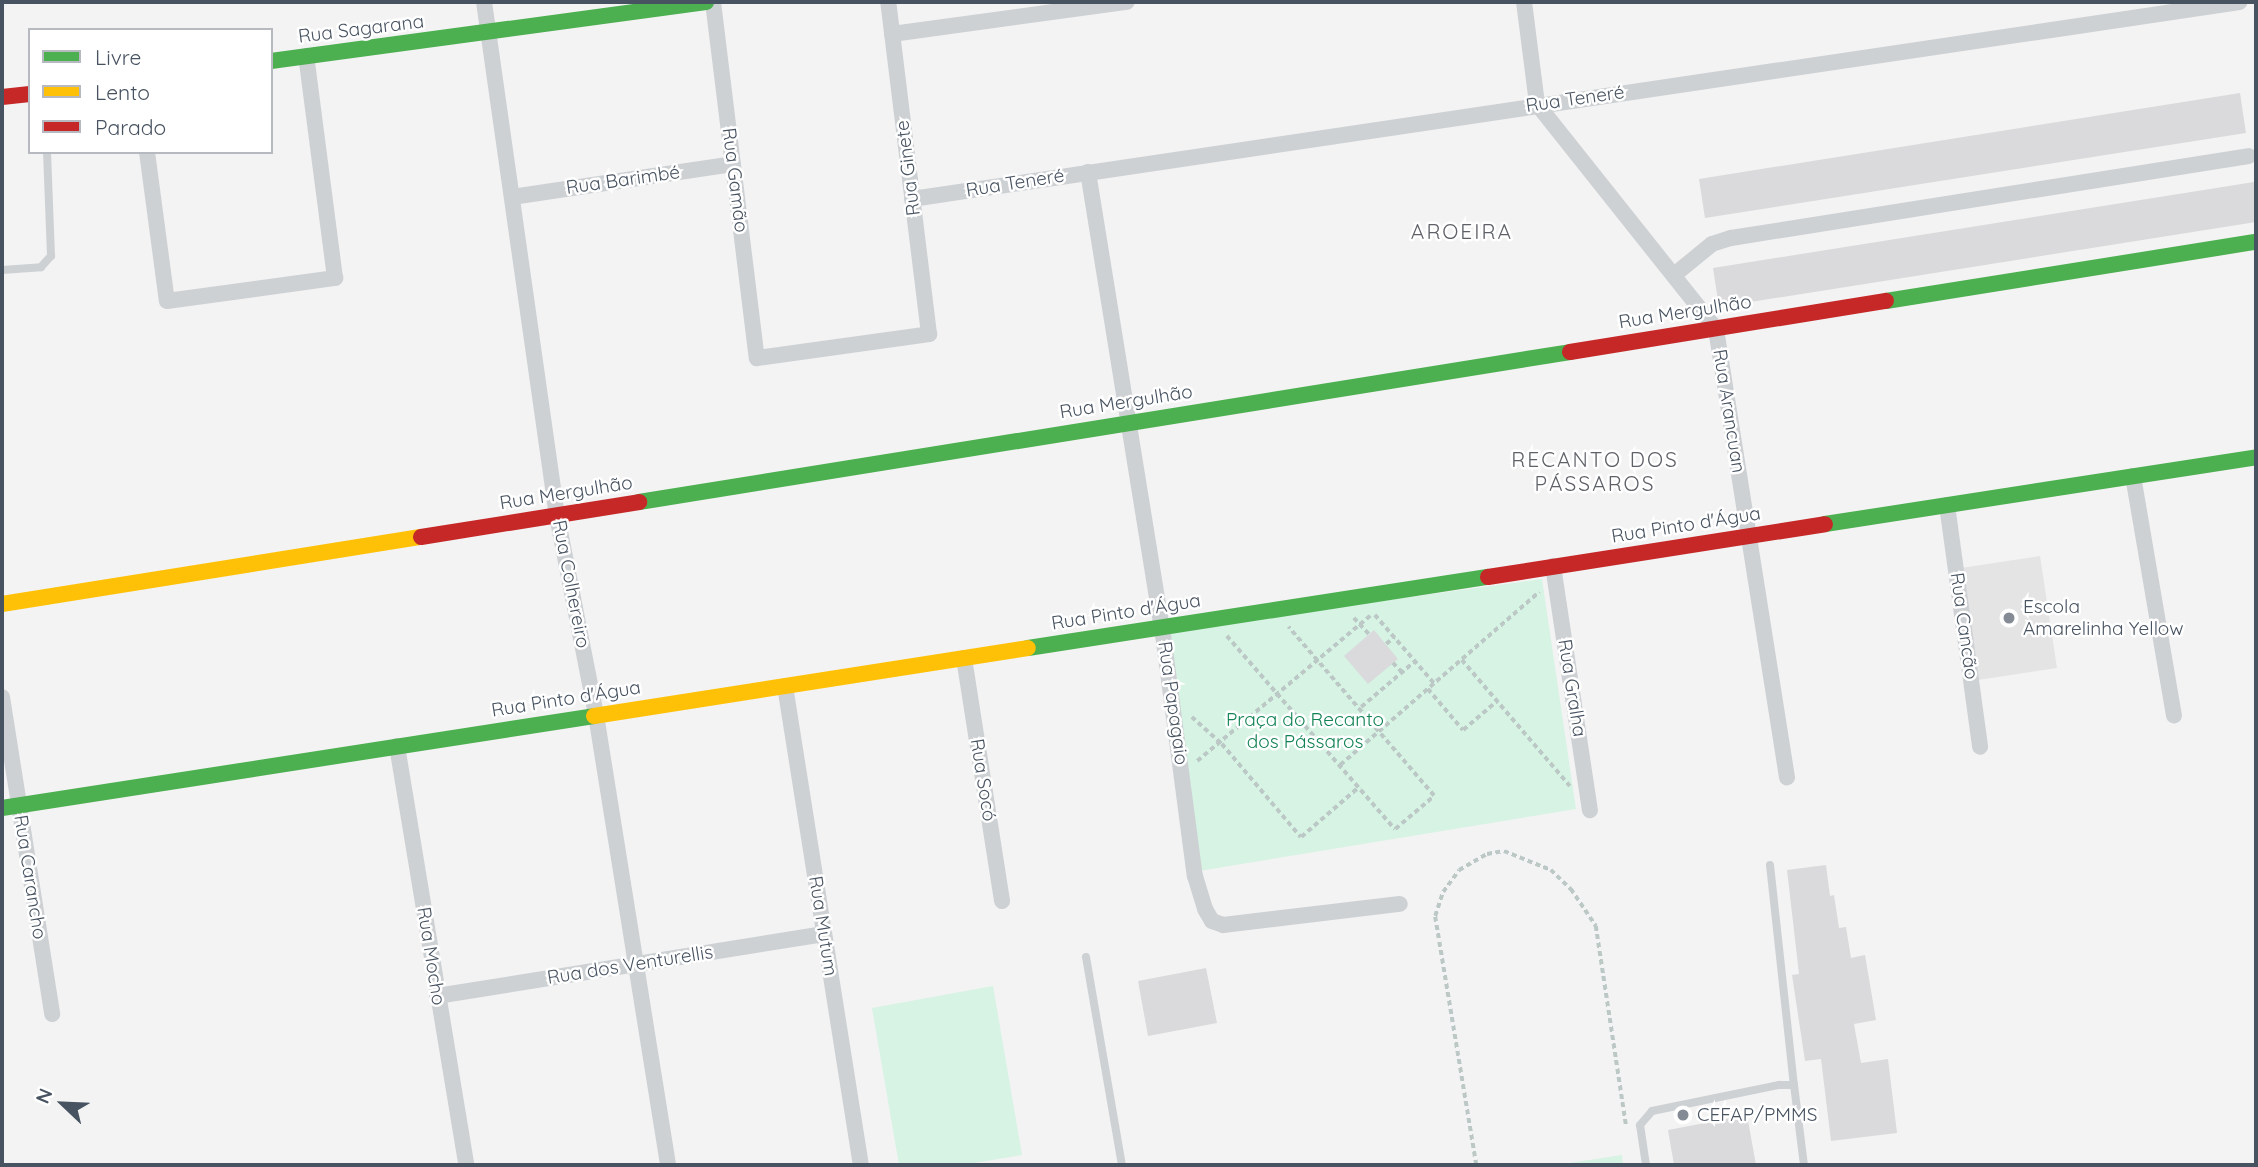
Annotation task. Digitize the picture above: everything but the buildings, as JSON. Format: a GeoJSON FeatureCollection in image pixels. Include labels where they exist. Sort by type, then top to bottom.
{"type":"FeatureCollection","features":[{"type":"Feature","properties":{"kind":"street","name":"Rua Colhereiro"},"geometry":{"type":"LineString","coordinates":[[484,2],[557,516],[596,715],[668,1165]]}},
{"type":"Feature","properties":{"kind":"street","name":"Rua Sagarana"},"geometry":{"type":"LineString","coordinates":[[273,61],[488,34],[706,2]]}},
{"type":"Feature","properties":{"kind":"street","name":"Rua Gamão"},"geometry":{"type":"LineString","coordinates":[[713,2],[757,358],[929,334]]}},
{"type":"Feature","properties":{"kind":"street","name":"Rua Ginete"},"geometry":{"type":"LineString","coordinates":[[888,2],[929,334]]}},
{"type":"Feature","properties":{"kind":"street"},"geometry":{"type":"LineString","coordinates":[[892,34],[1127,2]]}},
{"type":"Feature","properties":{"kind":"street"},"geometry":{"type":"LineString","coordinates":[[1524,2],[1537,104]]}},
{"type":"Feature","properties":{"kind":"street","name":"Rua Teneré"},"geometry":{"type":"LineString","coordinates":[[912,199],[1537,104],[2239,2]]}},
{"type":"Feature","properties":{"kind":"street"},"geometry":{"type":"LineString","coordinates":[[147,154],[167,301],[335,278],[306,56]]}},
{"type":"Feature","properties":{"kind":"street"},"geometry":{"type":"LineString","coordinates":[[2,97],[28,94]]}},
{"type":"Feature","properties":{"kind":"street","name":"Rua Arancuan"},"geometry":{"type":"LineString","coordinates":[[1537,104],[1716,329],[1787,777]]}},
{"type":"Feature","properties":{"kind":"street"},"geometry":{"type":"LineString","coordinates":[[1674,275],[1712,244],[1731,238],[2249,156]]}},
{"type":"Feature","properties":{"kind":"street","name":"Rua Barimbé"},"geometry":{"type":"LineString","coordinates":[[512,197],[733,164]]}},
{"type":"Feature","properties":{"kind":"street","name":"Rua Papagaio"},"geometry":{"type":"LineString","coordinates":[[1088,172],[1162,627],[1195,876],[1212,920],[1223,925],[1399,904]]}},
{"type":"Feature","properties":{"kind":"street","name":"Rua Mergulhão"},"geometry":{"type":"LineString","coordinates":[[2,604],[2256,242]]}},
{"type":"Feature","properties":{"kind":"street","name":"Rua Pinto d'Água"},"geometry":{"type":"LineString","coordinates":[[2,808],[1213,619],[1554,572],[1749,536],[2256,457]]}},
{"type":"Feature","properties":{"kind":"street"},"geometry":{"type":"LineString","coordinates":[[2133,476],[2174,716]]}},
{"type":"Feature","properties":{"kind":"street","name":"Rua Cancão"},"geometry":{"type":"LineString","coordinates":[[1947,505],[1980,747]]}},
{"type":"Feature","properties":{"kind":"street","name":"Rua Gralha"},"geometry":{"type":"LineString","coordinates":[[1554,572],[1590,810]]}},
{"type":"Feature","properties":{"kind":"street","name":"Rua Socó"},"geometry":{"type":"LineString","coordinates":[[964,658],[1002,901]]}},
{"type":"Feature","properties":{"kind":"street","name":"Rua Mutum"},"geometry":{"type":"LineString","coordinates":[[785,686],[861,1165]]}},
{"type":"Feature","properties":{"kind":"street","name":"Rua Carancho"},"geometry":{"type":"LineString","coordinates":[[2,698],[52,1014]]}},
{"type":"Feature","properties":{"kind":"street","name":"Rua Mocho"},"geometry":{"type":"LineString","coordinates":[[397,746],[466,1165]]}},
{"type":"Feature","properties":{"kind":"street","name":"Rua dos Venturellis"},"geometry":{"type":"LineString","coordinates":[[437,996],[824,934]]}},
{"type":"Feature","properties":{"kind":"lane"},"geometry":{"type":"LineString","coordinates":[[2,270],[41,267],[51,256],[47,154]]}},
{"type":"Feature","properties":{"kind":"lane"},"geometry":{"type":"LineString","coordinates":[[1770,865],[1804,1165]]}},
{"type":"Feature","properties":{"kind":"lane"},"geometry":{"type":"LineString","coordinates":[[1086,957],[1122,1165]]}},
{"type":"Feature","properties":{"kind":"lane"},"geometry":{"type":"LineString","coordinates":[[1646,1165],[1640,1125],[1652,1111],[1758,1086],[1794,1085]]}},
{"type":"Feature","properties":{"kind":"path"},"geometry":{"type":"LineString","coordinates":[[1340,765],[1462,660],[1554,572]]}},
{"type":"Feature","properties":{"kind":"path"},"geometry":{"type":"LineString","coordinates":[[1183,770],[1222,744],[1383,607]]}},
{"type":"Feature","properties":{"kind":"path"},"geometry":{"type":"LineString","coordinates":[[1213,619],[1395,830],[1434,796],[1273,610]]}},
{"type":"Feature","properties":{"kind":"path"},"geometry":{"type":"LineString","coordinates":[[1374,613],[1434,684]]}},
{"type":"Feature","properties":{"kind":"path"},"geometry":{"type":"LineString","coordinates":[[1386,644],[1394,637]]}},
{"type":"Feature","properties":{"kind":"path"},"geometry":{"type":"LineString","coordinates":[[1462,660],[1590,810]]}},
{"type":"Feature","properties":{"kind":"path"},"geometry":{"type":"LineString","coordinates":[[1360,708],[1415,661]]}},
{"type":"Feature","properties":{"kind":"path"},"geometry":{"type":"LineString","coordinates":[[1393,663],[1402,672]]}},
{"type":"Feature","properties":{"kind":"path"},"geometry":{"type":"LineString","coordinates":[[1428,689],[1463,730],[1497,701]]}},
{"type":"Feature","properties":{"kind":"path"},"geometry":{"type":"LineString","coordinates":[[1173,700],[1222,744],[1301,837],[1359,788]]}},
{"type":"Feature","properties":{"kind":"path"},"geometry":{"type":"LineString","coordinates":[[1476,1165],[1434,916],[1443,892],[1459,870],[1487,854],[1504,851],[1551,870],[1571,889],[1595,926],[1629,1139]]}},
{"type":"Feature","properties":{"kind":"shaded area","name":"Escola Amarelinha Yellow"},"geometry":{"type":"Polygon","coordinates":[[[2040,556],[2057,668],[1978,680],[1961,568],[2040,556]]]}},
{"type":"Feature","properties":{"kind":"green space","name":"Praça do Recanto dos Pássaros"},"geometry":{"type":"Polygon","coordinates":[[[1542,579],[1576,809],[1199,871],[1167,630],[1542,579]]]}},
{"type":"Feature","properties":{"kind":"green space"},"geometry":{"type":"Polygon","coordinates":[[[993,986],[1022,1155],[962,1165],[899,1165],[872,1008],[993,986]]]}},
{"type":"Feature","properties":{"kind":"green space"},"geometry":{"type":"Polygon","coordinates":[[[1622,1155],[1623,1165],[1557,1165],[1622,1155]]]}},
{"type":"Feature","properties":{"kind":"traffic: fast"},"geometry":{"type":"LineString","coordinates":[[273,61],[706,2]]}},
{"type":"Feature","properties":{"kind":"traffic: fast"},"geometry":{"type":"LineString","coordinates":[[1886,301],[2256,242]]}},
{"type":"Feature","properties":{"kind":"traffic: fast"},"geometry":{"type":"LineString","coordinates":[[639,502],[1570,352]]}},
{"type":"Feature","properties":{"kind":"traffic: fast"},"geometry":{"type":"LineString","coordinates":[[1825,524],[2256,457]]}},
{"type":"Feature","properties":{"kind":"traffic: fast"},"geometry":{"type":"LineString","coordinates":[[1028,648],[1488,577]]}},
{"type":"Feature","properties":{"kind":"traffic: fast"},"geometry":{"type":"LineString","coordinates":[[2,808],[594,716]]}},
{"type":"Feature","properties":{"kind":"traffic: slow"},"geometry":{"type":"LineString","coordinates":[[2,604],[421,537]]}},
{"type":"Feature","properties":{"kind":"traffic: slow"},"geometry":{"type":"LineString","coordinates":[[594,716],[1028,648]]}},
{"type":"Feature","properties":{"kind":"traffic: jam"},"geometry":{"type":"LineString","coordinates":[[2,97],[28,94]]}},
{"type":"Feature","properties":{"kind":"traffic: jam"},"geometry":{"type":"LineString","coordinates":[[1570,352],[1886,301]]}},
{"type":"Feature","properties":{"kind":"traffic: jam"},"geometry":{"type":"LineString","coordinates":[[421,537],[639,502]]}},
{"type":"Feature","properties":{"kind":"traffic: jam"},"geometry":{"type":"LineString","coordinates":[[1488,577],[1825,524]]}},
{"type":"Feature","properties":{"kind":"place","name":"Escola Amarelinha Yellow"},"geometry":{"type":"Point","coordinates":[2009,618]}},
{"type":"Feature","properties":{"kind":"place","name":"CEFAP/PMMS"},"geometry":{"type":"Point","coordinates":[1683,1115]}},
{"type":"Feature","properties":{"kind":"district","name":"AROEIRA"},"geometry":{"type":"Point","coordinates":[1462,231]}},
{"type":"Feature","properties":{"kind":"district","name":"RECANTO DOS PÁSSAROS"},"geometry":{"type":"Point","coordinates":[1595,471]}}]}
